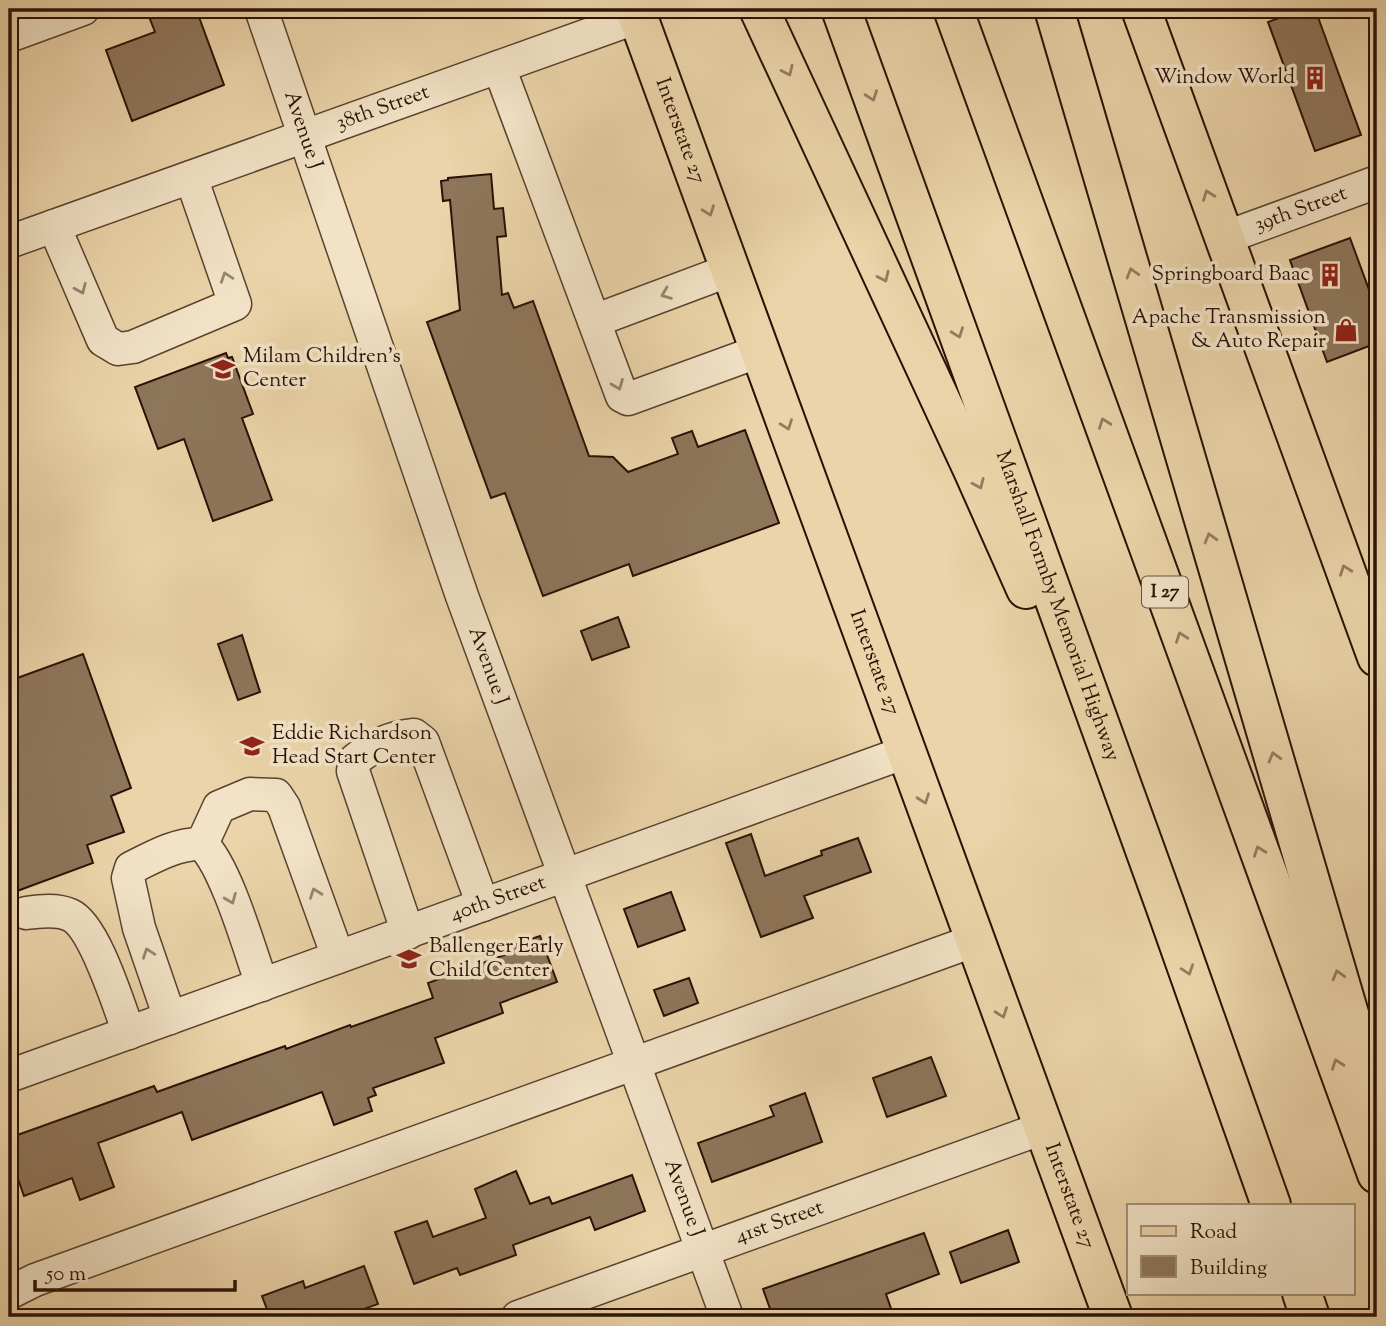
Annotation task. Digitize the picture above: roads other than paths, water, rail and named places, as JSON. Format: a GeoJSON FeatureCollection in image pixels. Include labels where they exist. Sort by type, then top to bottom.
{"type":"FeatureCollection","features":[{"type":"Feature","properties":{"kind":"main road"},"geometry":{"type":"LineString","coordinates":[[759,9],[973,470],[1166,905]]}},
{"type":"Feature","properties":{"kind":"main road","name":"Marshall Formby Memorial Highway"},"geometry":{"type":"LineString","coordinates":[[841,9],[1166,905],[1271,1204]]}},
{"type":"Feature","properties":{"kind":"main road","name":"I 27"},"geometry":{"type":"LineString","coordinates":[[953,9],[1377,1174]]}},
{"type":"Feature","properties":{"kind":"main road"},"geometry":{"type":"LineString","coordinates":[[1054,9],[1377,1111]]}},
{"type":"Feature","properties":{"kind":"main road"},"geometry":{"type":"LineString","coordinates":[[1141,9],[1224,238],[1369,606],[1377,657]]}},
{"type":"Feature","properties":{"kind":"main road","name":"Interstate 27"},"geometry":{"type":"LineString","coordinates":[[637,13],[976,940],[1108,1316]]}},
{"type":"Feature","properties":{"kind":"main road"},"geometry":{"type":"LineString","coordinates":[[1302,1294],[1310,1317]]}},
{"type":"Feature","properties":{"kind":"street"},"geometry":{"type":"LineString","coordinates":[[9,36],[83,9]]}},
{"type":"Feature","properties":{"kind":"street","name":"Avenue J"},"geometry":{"type":"LineString","coordinates":[[270,11],[306,135],[462,596],[727,1317]]}},
{"type":"Feature","properties":{"kind":"street","name":"38th Street"},"geometry":{"type":"LineString","coordinates":[[9,242],[499,67],[637,13]]}},
{"type":"Feature","properties":{"kind":"street"},"geometry":{"type":"LineString","coordinates":[[499,67],[620,392],[628,399],[760,351]]}},
{"type":"Feature","properties":{"kind":"street"},"geometry":{"type":"LineString","coordinates":[[54,226],[103,340],[118,349],[133,347],[235,304],[191,177]]}},
{"type":"Feature","properties":{"kind":"street","name":"39th Street"},"geometry":{"type":"LineString","coordinates":[[1224,238],[1377,182]]}},
{"type":"Feature","properties":{"kind":"street"},"geometry":{"type":"LineString","coordinates":[[594,321],[730,270]]}},
{"type":"Feature","properties":{"kind":"street"},"geometry":{"type":"LineString","coordinates":[[408,933],[353,771],[355,760],[369,748],[401,736],[414,735],[423,742],[483,905]]}},
{"type":"Feature","properties":{"kind":"street","name":"40th Street"},"geometry":{"type":"LineString","coordinates":[[9,1076],[906,752]]}},
{"type":"Feature","properties":{"kind":"street"},"geometry":{"type":"LineString","coordinates":[[202,844],[219,807],[250,794],[276,795],[284,807],[338,957]]}},
{"type":"Feature","properties":{"kind":"street"},"geometry":{"type":"LineString","coordinates":[[170,1018],[139,928],[128,878],[131,868],[156,855],[191,843],[202,844],[212,853],[262,985]]}},
{"type":"Feature","properties":{"kind":"street"},"geometry":{"type":"LineString","coordinates":[[26,913],[46,911],[72,915],[86,930],[103,963],[129,1033]]}},
{"type":"Feature","properties":{"kind":"street"},"geometry":{"type":"LineString","coordinates":[[9,1293],[35,1280],[976,940]]}},
{"type":"Feature","properties":{"kind":"street","name":"41st Street"},"geometry":{"type":"LineString","coordinates":[[518,1317],[1043,1128]]}},
{"type":"Feature","properties":{"kind":"place","name":"Window World"},"geometry":{"type":"Point","coordinates":[1315,78]}},
{"type":"Feature","properties":{"kind":"place","name":"Springboard Baac"},"geometry":{"type":"Point","coordinates":[1330,275]}},
{"type":"Feature","properties":{"kind":"place","name":"Apache Transmission & Auto Repair"},"geometry":{"type":"Point","coordinates":[1346,330]}},
{"type":"Feature","properties":{"kind":"place","name":"Milam Children's Center"},"geometry":{"type":"Point","coordinates":[223,369]}},
{"type":"Feature","properties":{"kind":"place","name":"Eddie Richardson Head Start Center"},"geometry":{"type":"Point","coordinates":[252,746]}},
{"type":"Feature","properties":{"kind":"place","name":"Ballenger Early Child Center"},"geometry":{"type":"Point","coordinates":[409,959]}}]}
